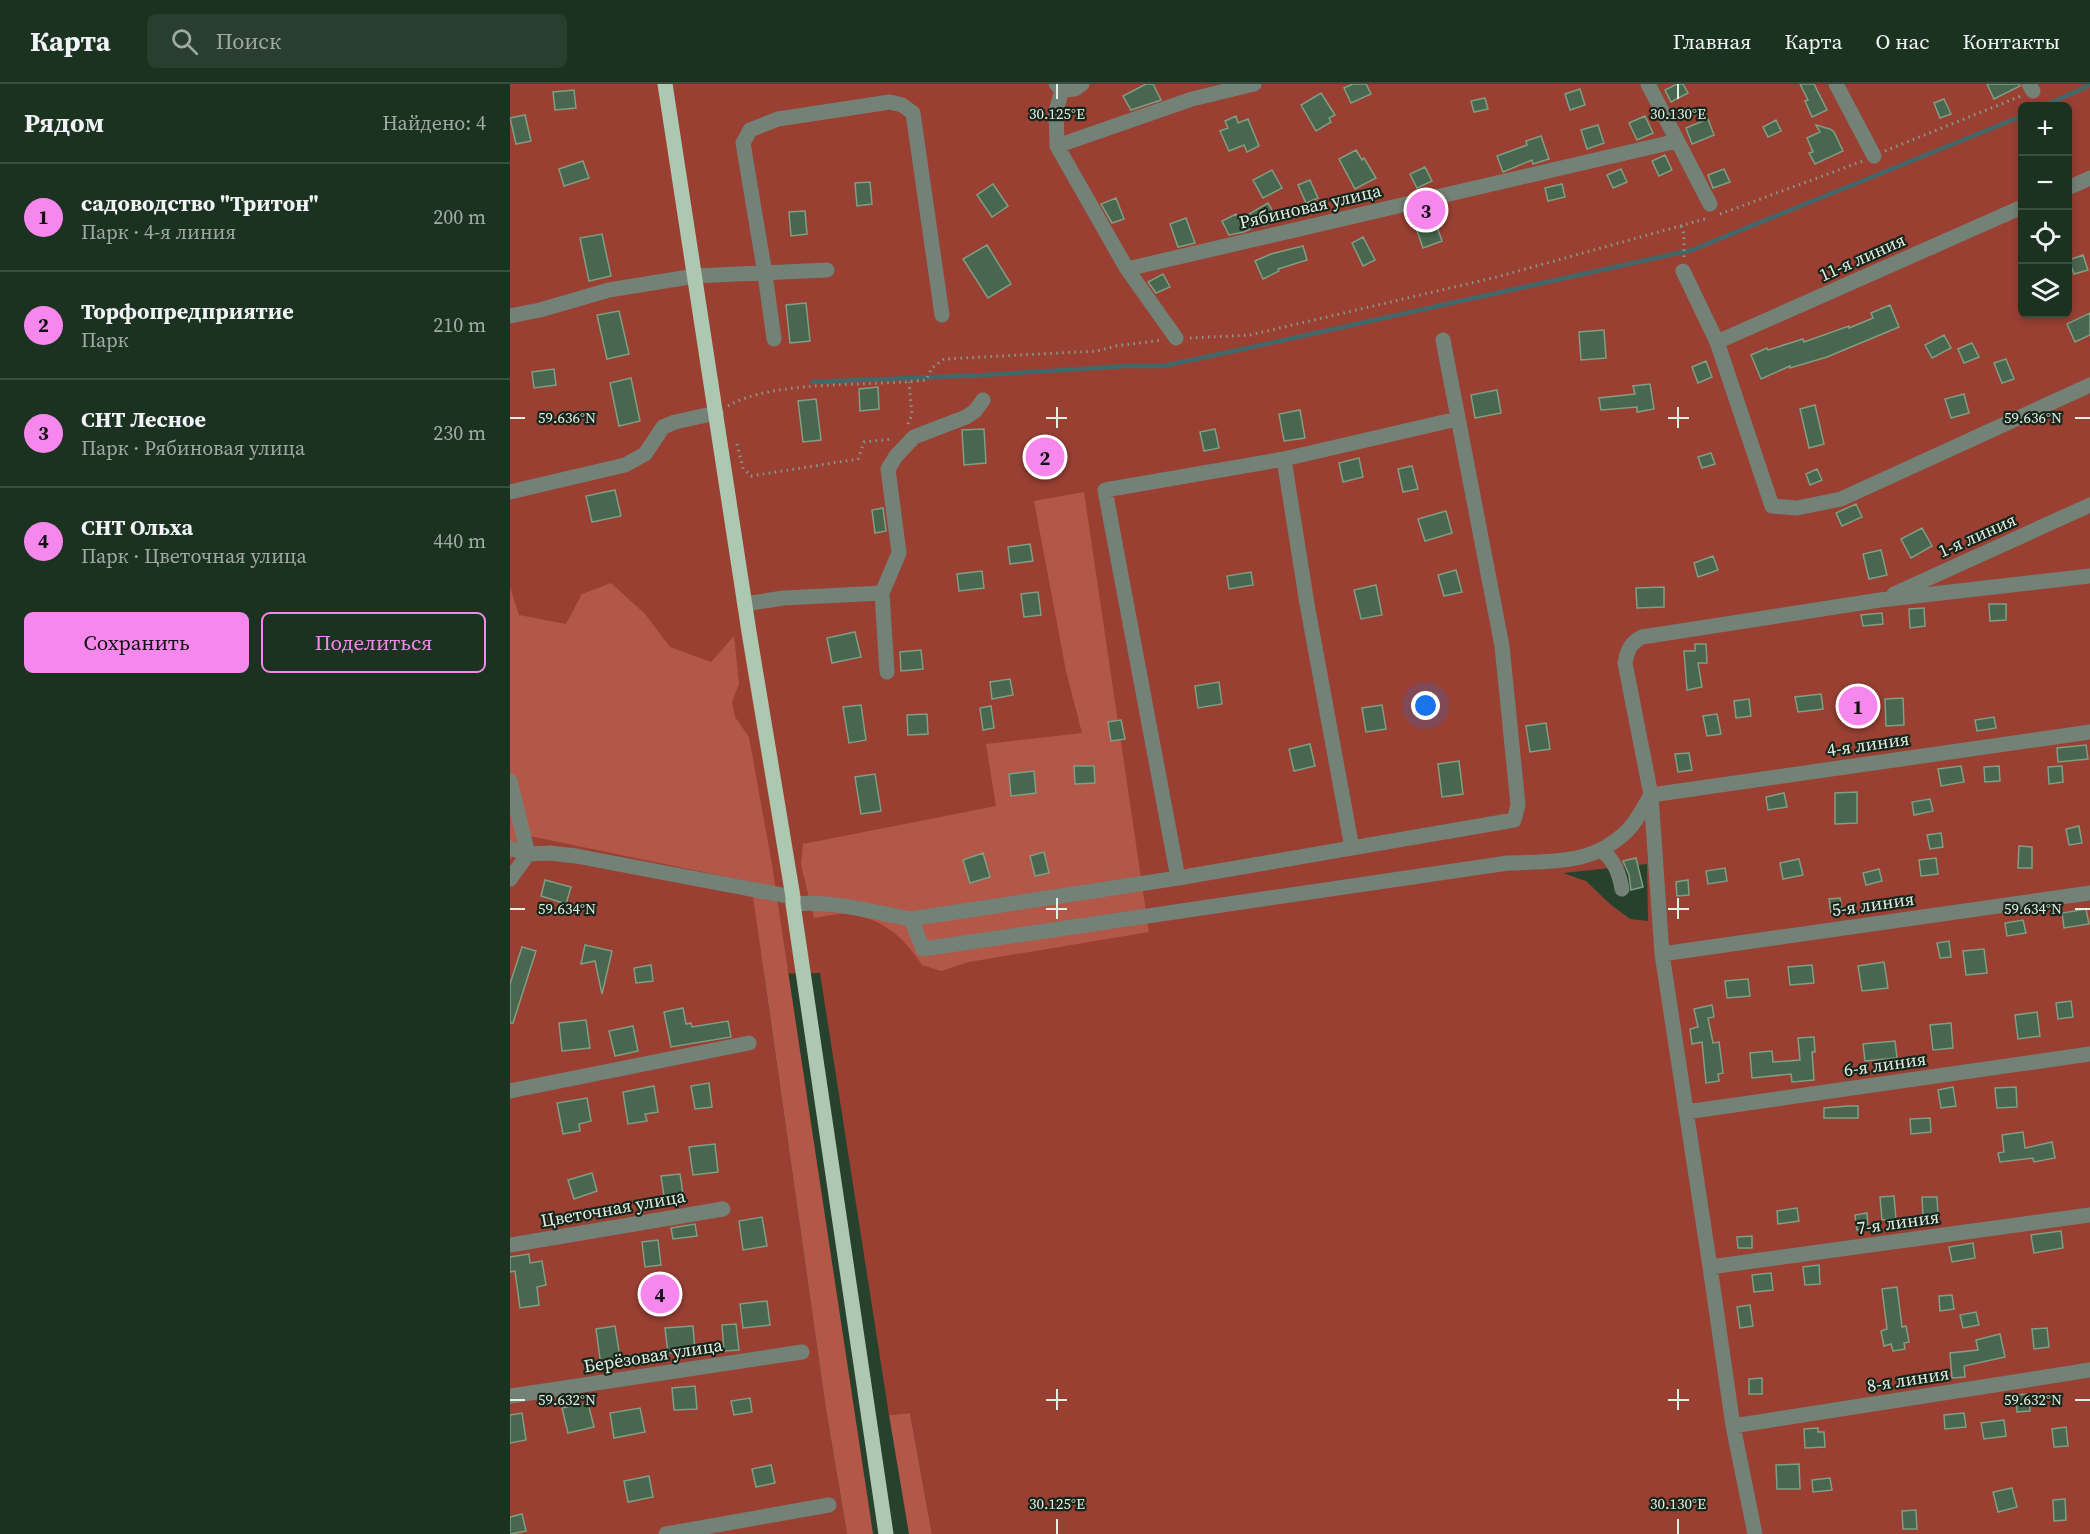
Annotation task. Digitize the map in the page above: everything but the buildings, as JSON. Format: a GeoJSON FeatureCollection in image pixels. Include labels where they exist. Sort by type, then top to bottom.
{"type":"FeatureCollection","features":[{"type":"Feature","properties":{"kind":"main road"},"geometry":{"type":"LineString","coordinates":[[665,84],[695,276],[721,410],[745,604],[793,901],[886,1534]]}},
{"type":"Feature","properties":{"kind":"street"},"geometry":{"type":"LineString","coordinates":[[1082,84],[1075,89],[1059,87],[1056,111],[1057,146],[1127,269],[1176,338]]}},
{"type":"Feature","properties":{"kind":"street"},"geometry":{"type":"LineString","coordinates":[[1057,146],[1192,99],[1254,84]]}},
{"type":"Feature","properties":{"kind":"street"},"geometry":{"type":"LineString","coordinates":[[1648,84],[1713,212]]}},
{"type":"Feature","properties":{"kind":"street"},"geometry":{"type":"LineString","coordinates":[[1836,84],[1874,156]]}},
{"type":"Feature","properties":{"kind":"street"},"geometry":{"type":"LineString","coordinates":[[774,339],[743,143],[750,130],[778,119],[890,102],[902,105],[913,112],[942,315]]}},
{"type":"Feature","properties":{"kind":"street","name":"Рябиновая улица"},"geometry":{"type":"LineString","coordinates":[[1127,269],[1677,141]]}},
{"type":"Feature","properties":{"kind":"street"},"geometry":{"type":"LineString","coordinates":[[2072,186],[2090,178]]}},
{"type":"Feature","properties":{"kind":"street","name":"11-я линия"},"geometry":{"type":"LineString","coordinates":[[1717,342],[2018,209]]}},
{"type":"Feature","properties":{"kind":"street"},"geometry":{"type":"LineString","coordinates":[[510,316],[540,310],[609,290],[695,276],[827,270]]}},
{"type":"Feature","properties":{"kind":"street"},"geometry":{"type":"LineString","coordinates":[[1683,271],[1717,342],[1772,506],[1797,508],[1841,499],[2090,385]]}},
{"type":"Feature","properties":{"kind":"street"},"geometry":{"type":"LineString","coordinates":[[510,848],[528,854],[550,853],[576,856],[793,901],[844,906],[910,920],[1178,878],[1514,820],[1518,805],[1502,646],[1443,340]]}},
{"type":"Feature","properties":{"kind":"street"},"geometry":{"type":"LineString","coordinates":[[887,672],[882,593],[899,553],[888,470],[896,456],[914,437],[966,417],[975,411],[983,400]]}},
{"type":"Feature","properties":{"kind":"street"},"geometry":{"type":"LineString","coordinates":[[510,492],[625,465],[645,454],[663,426],[721,410]]}},
{"type":"Feature","properties":{"kind":"street"},"geometry":{"type":"LineString","coordinates":[[1178,878],[1105,490],[1284,459],[1457,419]]}},
{"type":"Feature","properties":{"kind":"street"},"geometry":{"type":"LineString","coordinates":[[1284,459],[1307,604],[1352,848]]}},
{"type":"Feature","properties":{"kind":"street","name":"1-я линия"},"geometry":{"type":"LineString","coordinates":[[1880,600],[2090,505]]}},
{"type":"Feature","properties":{"kind":"street"},"geometry":{"type":"LineString","coordinates":[[1755,1534],[1732,1426],[1662,954],[1652,795],[1625,663],[1629,646],[1642,637],[1880,600],[2090,576]]}},
{"type":"Feature","properties":{"kind":"street"},"geometry":{"type":"LineString","coordinates":[[745,604],[783,598],[882,593]]}},
{"type":"Feature","properties":{"kind":"street","name":"4-я линия"},"geometry":{"type":"LineString","coordinates":[[1652,795],[2090,732]]}},
{"type":"Feature","properties":{"kind":"street"},"geometry":{"type":"LineString","coordinates":[[510,781],[528,854],[510,879]]}},
{"type":"Feature","properties":{"kind":"street"},"geometry":{"type":"LineString","coordinates":[[910,920],[924,949],[1508,864],[1572,861],[1600,850],[1628,830],[1652,795]]}},
{"type":"Feature","properties":{"kind":"street"},"geometry":{"type":"LineString","coordinates":[[1600,850],[1615,866],[1622,888]]}},
{"type":"Feature","properties":{"kind":"street","name":"5-я линия"},"geometry":{"type":"LineString","coordinates":[[1662,954],[2090,893]]}},
{"type":"Feature","properties":{"kind":"street"},"geometry":{"type":"LineString","coordinates":[[510,1090],[749,1043]]}},
{"type":"Feature","properties":{"kind":"street","name":"6-я линия"},"geometry":{"type":"LineString","coordinates":[[1686,1112],[2090,1054]]}},
{"type":"Feature","properties":{"kind":"street","name":"Цветочная улица"},"geometry":{"type":"LineString","coordinates":[[510,1245],[723,1209]]}},
{"type":"Feature","properties":{"kind":"street","name":"7-я линия"},"geometry":{"type":"LineString","coordinates":[[1710,1267],[2090,1215]]}},
{"type":"Feature","properties":{"kind":"street","name":"Берёзовая улица"},"geometry":{"type":"LineString","coordinates":[[510,1396],[802,1352]]}},
{"type":"Feature","properties":{"kind":"street","name":"8-я линия"},"geometry":{"type":"LineString","coordinates":[[1732,1426],[2090,1370]]}},
{"type":"Feature","properties":{"kind":"street"},"geometry":{"type":"LineString","coordinates":[[666,1534],[829,1505]]}},
{"type":"Feature","properties":{"kind":"path"},"geometry":{"type":"LineString","coordinates":[[721,410],[742,398],[793,389],[926,380],[932,368],[944,358],[1097,351],[1116,346],[1176,338],[1250,335],[1497,276],[1681,226],[1713,212],[1874,156],[2031,87]]}},
{"type":"Feature","properties":{"kind":"path"},"geometry":{"type":"LineString","coordinates":[[1681,226],[1684,234],[1683,271]]}},
{"type":"Feature","properties":{"kind":"path"},"geometry":{"type":"LineString","coordinates":[[905,430],[912,415],[909,382]]}},
{"type":"Feature","properties":{"kind":"path"},"geometry":{"type":"LineString","coordinates":[[735,437],[743,468],[741,480]]}},
{"type":"Feature","properties":{"kind":"path"},"geometry":{"type":"LineString","coordinates":[[743,468],[751,476],[858,459],[864,442],[902,438]]}},
{"type":"Feature","properties":{"kind":"shaded area"},"geometry":{"type":"Polygon","coordinates":[[[510,84],[2090,84],[2090,1534],[932,1534],[910,1413],[889,1415],[820,973],[764,974],[826,1410],[847,1534],[510,1534],[510,84]],[[1647,864],[1563,873],[1586,881],[1630,919],[1648,921],[1647,864]]]}},
{"type":"Feature","properties":{"kind":"shaded area"},"geometry":{"type":"Polygon","coordinates":[[[1084,492],[1149,932],[969,962],[941,971],[922,965],[899,937],[871,919],[843,914],[814,918],[801,865],[803,844],[996,806],[986,744],[1082,733],[1066,671],[1034,501],[1084,492]]]}},
{"type":"Feature","properties":{"kind":"shaded area"},"geometry":{"type":"Polygon","coordinates":[[[611,583],[645,614],[670,647],[711,662],[734,636],[739,684],[732,702],[735,717],[749,737],[772,865],[873,1534],[847,1534],[826,1410],[751,882],[520,834],[510,861],[510,587],[519,615],[566,624],[582,594],[611,583]]]}},
{"type":"Feature","properties":{"kind":"shaded area"},"geometry":{"type":"Polygon","coordinates":[[[910,1413],[932,1534],[909,1534],[889,1415],[910,1413]]]}},
{"type":"Feature","properties":{"kind":"waterway"},"geometry":{"type":"LineString","coordinates":[[2053,102],[2090,85]]}},
{"type":"Feature","properties":{"kind":"waterway"},"geometry":{"type":"LineString","coordinates":[[812,382],[1163,366],[1239,350],[1692,250],[2018,118]]}},
{"type":"Feature","properties":{"kind":"place","name":"СНТ Лесное"},"geometry":{"type":"Point","coordinates":[1426,210]}},
{"type":"Feature","properties":{"kind":"place","name":"Торфопредприятие"},"geometry":{"type":"Point","coordinates":[1045,457]}},
{"type":"Feature","properties":{"kind":"place","name":"садоводство \"Тритон\""},"geometry":{"type":"Point","coordinates":[1858,706]}},
{"type":"Feature","properties":{"kind":"place","name":"СНТ Ольха"},"geometry":{"type":"Point","coordinates":[660,1294]}}]}
